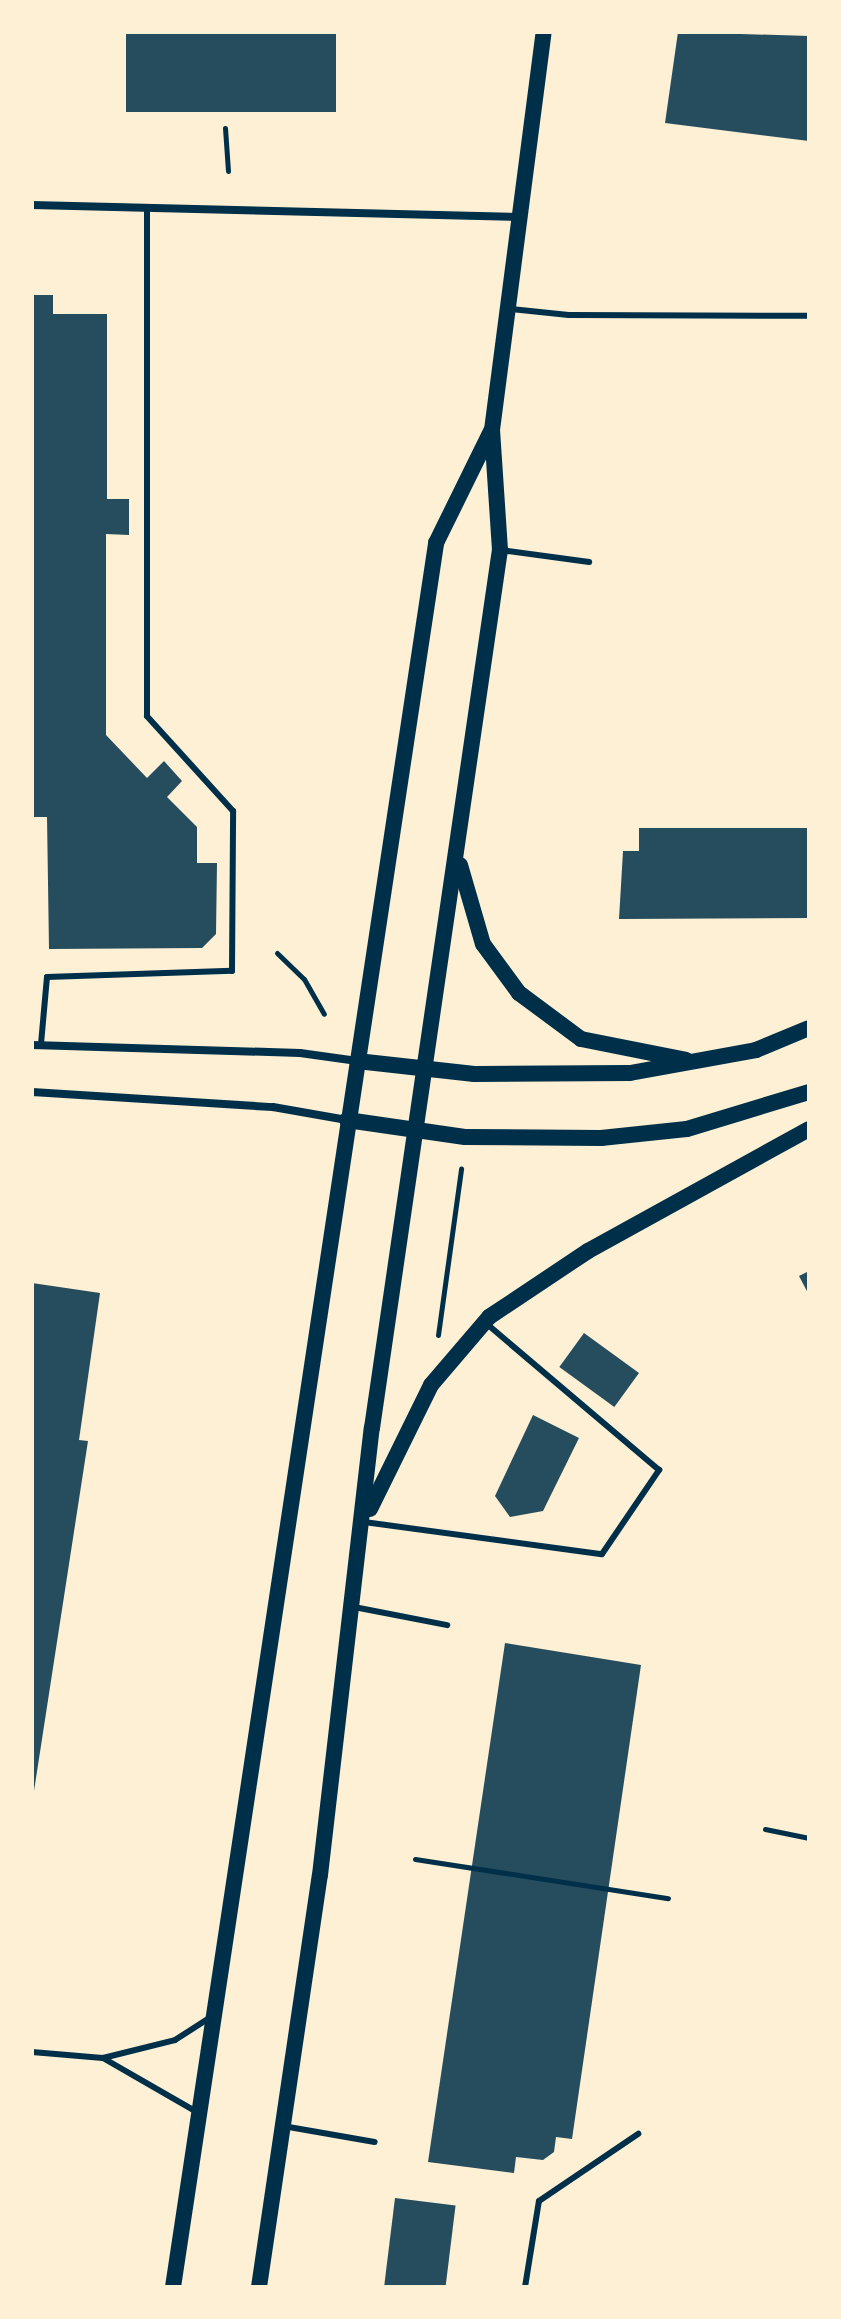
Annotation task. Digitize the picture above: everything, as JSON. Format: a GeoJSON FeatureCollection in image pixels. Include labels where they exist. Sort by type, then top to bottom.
{"type":"FeatureCollection","features":[{"type":"Feature","properties":{"kind":"main road"},"geometry":{"type":"LineString","coordinates":[[259,2287],[354,1607],[372,1428],[500,550],[492,430],[544,32]]}},
{"type":"Feature","properties":{"kind":"main road"},"geometry":{"type":"LineString","coordinates":[[173,2287],[436,543],[492,430]]}},
{"type":"Feature","properties":{"kind":"main road"},"geometry":{"type":"LineString","coordinates":[[457,855],[475,924],[493,963],[535,1008],[581,1039],[700,1063]]}},
{"type":"Feature","properties":{"kind":"main road"},"geometry":{"type":"LineString","coordinates":[[357,1061],[426,1070],[592,1076],[700,1063],[756,1050],[809,1028]]}},
{"type":"Feature","properties":{"kind":"main road"},"geometry":{"type":"LineString","coordinates":[[347,1120],[465,1137],[616,1137],[687,1129],[809,1092]]}},
{"type":"Feature","properties":{"kind":"main road"},"geometry":{"type":"LineString","coordinates":[[364,1522],[431,1385],[484,1321],[554,1271],[809,1129]]}},
{"type":"Feature","properties":{"kind":"street"},"geometry":{"type":"LineString","coordinates":[[32,205],[520,217]]}},
{"type":"Feature","properties":{"kind":"street"},"geometry":{"type":"LineString","coordinates":[[37,1045],[300,1053],[357,1061]]}},
{"type":"Feature","properties":{"kind":"street"},"geometry":{"type":"LineString","coordinates":[[32,1092],[273,1107],[347,1120]]}},
{"type":"Feature","properties":{"kind":"lane"},"geometry":{"type":"LineString","coordinates":[[37,1045],[47,977],[232,971],[233,811],[147,716],[147,209]]}},
{"type":"Feature","properties":{"kind":"lane"},"geometry":{"type":"LineString","coordinates":[[507,309],[569,315],[809,316]]}},
{"type":"Feature","properties":{"kind":"lane"},"geometry":{"type":"LineString","coordinates":[[500,550],[589,562]]}},
{"type":"Feature","properties":{"kind":"lane"},"geometry":{"type":"LineString","coordinates":[[364,1522],[602,1554],[659,1470],[484,1321]]}},
{"type":"Feature","properties":{"kind":"lane"},"geometry":{"type":"LineString","coordinates":[[354,1607],[447,1625]]}},
{"type":"Feature","properties":{"kind":"lane"},"geometry":{"type":"LineString","coordinates":[[32,2052],[103,2058],[175,2040],[213,2015]]}},
{"type":"Feature","properties":{"kind":"lane"},"geometry":{"type":"LineString","coordinates":[[103,2058],[198,2113]]}},
{"type":"Feature","properties":{"kind":"lane"},"geometry":{"type":"LineString","coordinates":[[283,2126],[375,2142]]}},
{"type":"Feature","properties":{"kind":"lane"},"geometry":{"type":"LineString","coordinates":[[525,2287],[539,2201],[638,2134]]}},
{"type":"Feature","properties":{"kind":"path"},"geometry":{"type":"LineString","coordinates":[[225,128],[228,171]]}},
{"type":"Feature","properties":{"kind":"path"},"geometry":{"type":"LineString","coordinates":[[277,953],[304,979],[324,1014]]}},
{"type":"Feature","properties":{"kind":"path"},"geometry":{"type":"LineString","coordinates":[[437,1346],[461,1169]]}},
{"type":"Feature","properties":{"kind":"path"},"geometry":{"type":"LineString","coordinates":[[765,1829],[809,1838]]}},
{"type":"Feature","properties":{"kind":"path"},"geometry":{"type":"LineString","coordinates":[[415,1859],[668,1898]]}},
{"type":"Feature","properties":{"kind":"building"},"geometry":{"type":"Polygon","coordinates":[[[126,32],[336,32],[336,112],[126,112],[126,32]]]}},
{"type":"Feature","properties":{"kind":"building"},"geometry":{"type":"Polygon","coordinates":[[[678,32],[809,36],[809,141],[665,123],[678,32]]]}},
{"type":"Feature","properties":{"kind":"building"},"geometry":{"type":"Polygon","coordinates":[[[32,295],[53,295],[53,314],[107,314],[107,499],[129,499],[129,535],[106,534],[106,735],[147,778],[164,761],[182,781],[167,797],[197,827],[197,863],[217,863],[216,934],[202,948],[49,949],[47,817],[32,817],[32,295]]]}},
{"type":"Feature","properties":{"kind":"building"},"geometry":{"type":"Polygon","coordinates":[[[639,828],[809,828],[809,918],[619,919],[623,851],[639,851],[639,828]]]}},
{"type":"Feature","properties":{"kind":"building"},"geometry":{"type":"Polygon","coordinates":[[[809,1271],[809,1295],[799,1276],[809,1271]]]}},
{"type":"Feature","properties":{"kind":"building"},"geometry":{"type":"Polygon","coordinates":[[[32,1283],[100,1293],[79,1440],[88,1441],[34,1791],[32,1283]]]}},
{"type":"Feature","properties":{"kind":"building"},"geometry":{"type":"Polygon","coordinates":[[[584,1333],[639,1373],[614,1407],[559,1367],[584,1333]]]}},
{"type":"Feature","properties":{"kind":"building"},"geometry":{"type":"Polygon","coordinates":[[[533,1415],[579,1438],[543,1511],[510,1517],[495,1496],[533,1415]]]}},
{"type":"Feature","properties":{"kind":"building"},"geometry":{"type":"Polygon","coordinates":[[[505,1643],[641,1665],[572,2139],[556,2137],[554,2152],[543,2160],[516,2157],[514,2173],[428,2162],[505,1643]]]}},
{"type":"Feature","properties":{"kind":"building"},"geometry":{"type":"Polygon","coordinates":[[[395,2198],[456,2205],[446,2287],[384,2287],[395,2198]]]}}]}
